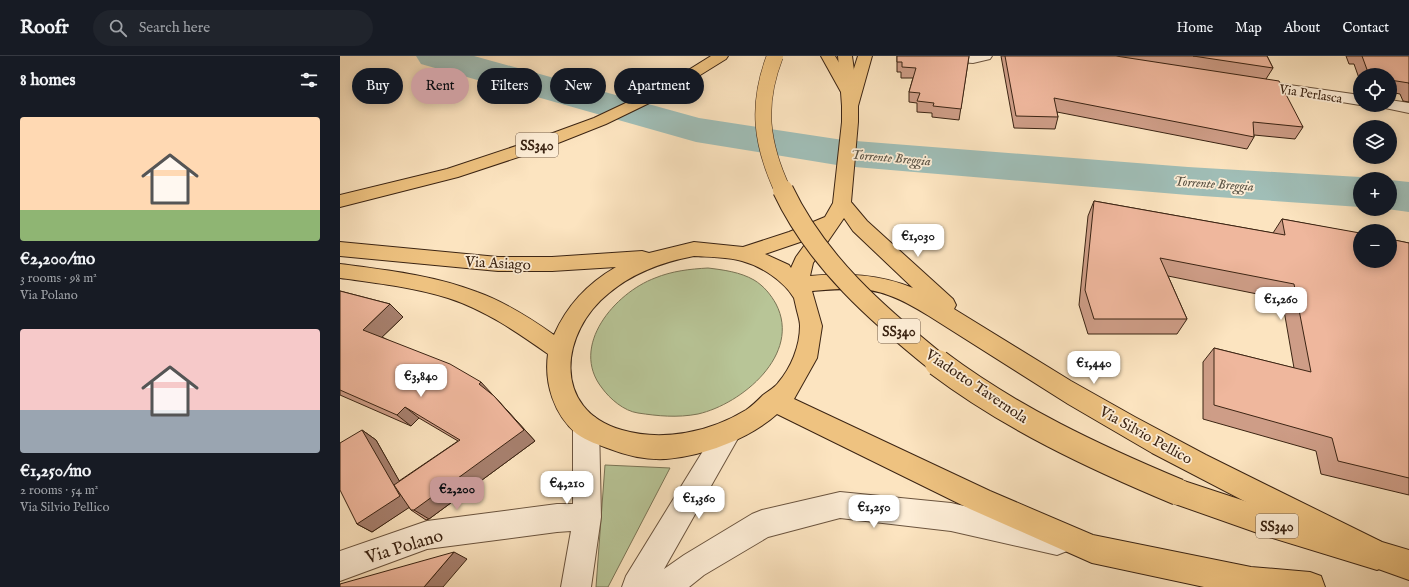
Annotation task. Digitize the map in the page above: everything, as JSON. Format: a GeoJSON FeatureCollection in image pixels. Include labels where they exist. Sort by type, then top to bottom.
{"type":"FeatureCollection","features":[{"type":"Feature","properties":{"kind":"main road","name":"SS340"},"geometry":{"type":"LineString","coordinates":[[340,201],[452,173],[537,145],[600,121],[664,90],[721,56]]}},
{"type":"Feature","properties":{"kind":"main road","name":"Viadotto Tavernola"},"geometry":{"type":"LineString","coordinates":[[775,56],[766,83],[762,125],[770,161],[778,184],[789,207],[820,253],[891,324],[920,349],[983,394],[1018,415],[1095,456],[1178,492],[1266,522],[1377,555]]}},
{"type":"Feature","properties":{"kind":"main road"},"geometry":{"type":"LineString","coordinates":[[828,56],[850,107]]}},
{"type":"Feature","properties":{"kind":"main road"},"geometry":{"type":"LineString","coordinates":[[845,56],[850,107]]}},
{"type":"Feature","properties":{"kind":"main road"},"geometry":{"type":"LineString","coordinates":[[798,285],[804,262],[840,204],[850,107],[865,56]]}},
{"type":"Feature","properties":{"kind":"main road"},"geometry":{"type":"LineString","coordinates":[[745,253],[782,243],[810,232],[840,204]]}},
{"type":"Feature","properties":{"kind":"main road"},"geometry":{"type":"LineString","coordinates":[[840,204],[860,226],[973,332]]}},
{"type":"Feature","properties":{"kind":"main road"},"geometry":{"type":"LineString","coordinates":[[694,249],[714,249],[745,253],[778,267],[798,285],[808,303],[812,330],[807,358],[794,381],[776,402],[754,420],[728,433],[692,445],[650,448],[612,439],[586,425],[567,404],[558,377],[559,350],[566,330],[578,311],[600,288],[627,270],[657,257],[694,249]]}},
{"type":"Feature","properties":{"kind":"main road","name":"Via Asiago"},"geometry":{"type":"LineString","coordinates":[[340,250],[498,264],[583,263],[657,257]]}},
{"type":"Feature","properties":{"kind":"main road"},"geometry":{"type":"LineString","coordinates":[[340,271],[414,282],[461,294],[505,315],[532,331],[559,350]]}},
{"type":"Feature","properties":{"kind":"main road","name":"Via Silvio Pellico"},"geometry":{"type":"LineString","coordinates":[[798,285],[848,283],[867,284],[894,289],[940,311],[1091,405],[1159,444],[1377,555],[1409,565]]}},
{"type":"Feature","properties":{"kind":"main road"},"geometry":{"type":"LineString","coordinates":[[776,402],[980,500],[1092,549],[1251,582],[1310,587]]}},
{"type":"Feature","properties":{"kind":"street"},"geometry":{"type":"LineString","coordinates":[[933,56],[973,59],[985,56]]}},
{"type":"Feature","properties":{"kind":"street","name":"Via Perlasca"},"geometry":{"type":"LineString","coordinates":[[1242,82],[1353,99]]}},
{"type":"Feature","properties":{"kind":"street"},"geometry":{"type":"LineString","coordinates":[[1397,106],[1409,108]]}},
{"type":"Feature","properties":{"kind":"street"},"geometry":{"type":"LineString","coordinates":[[576,587],[587,517],[586,425]]}},
{"type":"Feature","properties":{"kind":"street"},"geometry":{"type":"LineString","coordinates":[[637,587],[728,433]]}},
{"type":"Feature","properties":{"kind":"street"},"geometry":{"type":"LineString","coordinates":[[664,587],[694,565],[762,524],[840,506],[951,517],[1092,549]]}},
{"type":"Feature","properties":{"kind":"street","name":"Via Polano"},"geometry":{"type":"LineString","coordinates":[[340,566],[427,535],[557,518],[587,517]]}},
{"type":"Feature","properties":{"kind":"green space"},"geometry":{"type":"Polygon","coordinates":[[[708,268],[732,272],[749,277],[761,285],[769,294],[776,304],[782,323],[781,341],[774,358],[763,374],[749,388],[732,400],[715,408],[698,414],[683,416],[660,416],[628,410],[613,400],[605,392],[593,372],[591,355],[594,339],[601,323],[612,308],[640,285],[674,272],[708,268]]]}},
{"type":"Feature","properties":{"kind":"green space"},"geometry":{"type":"Polygon","coordinates":[[[605,465],[670,468],[608,587],[596,587],[605,465]]]}},
{"type":"Feature","properties":{"kind":"building"},"geometry":{"type":"Polygon","coordinates":[[[897,56],[969,56],[961,109],[933,106],[934,103],[917,101],[920,93],[909,92],[916,68],[902,67],[902,62],[897,62],[897,56]]]}},
{"type":"Feature","properties":{"kind":"building"},"geometry":{"type":"Polygon","coordinates":[[[1005,56],[1116,56],[1279,81],[1303,127],[1253,122],[1254,137],[1054,98],[1058,117],[1016,116],[1005,56]]]}},
{"type":"Feature","properties":{"kind":"building"},"geometry":{"type":"Polygon","coordinates":[[[1193,56],[1267,56],[1273,68],[1193,56]]]}},
{"type":"Feature","properties":{"kind":"building"},"geometry":{"type":"Polygon","coordinates":[[[1362,56],[1409,56],[1409,83],[1397,81],[1397,68],[1366,68],[1362,56]]]}},
{"type":"Feature","properties":{"kind":"building"},"geometry":{"type":"Polygon","coordinates":[[[1094,201],[1285,235],[1282,219],[1353,232],[1353,268],[1397,268],[1397,240],[1409,243],[1409,478],[1338,461],[1332,438],[1214,405],[1214,348],[1311,372],[1294,284],[1160,258],[1187,319],[1094,319],[1085,290],[1094,201]]]}},
{"type":"Feature","properties":{"kind":"building"},"geometry":{"type":"Polygon","coordinates":[[[340,291],[390,304],[363,330],[450,364],[481,382],[479,384],[494,396],[524,430],[414,510],[411,510],[394,485],[460,440],[405,407],[397,415],[340,390],[340,291]]]}},
{"type":"Feature","properties":{"kind":"building"},"geometry":{"type":"Polygon","coordinates":[[[362,430],[400,496],[357,524],[340,490],[340,443],[362,430]]]}},
{"type":"Feature","properties":{"kind":"building"},"geometry":{"type":"Polygon","coordinates":[[[454,552],[424,587],[340,587],[340,584],[454,552]]]}},
{"type":"Feature","properties":{"kind":"waterway","name":"Torrente Breggia"},"geometry":{"type":"LineString","coordinates":[[434,56],[696,130],[843,153],[1188,181],[1353,192]]}},
{"type":"Feature","properties":{"kind":"waterway","name":"Torrente Breggia"},"geometry":{"type":"LineString","coordinates":[[1397,196],[1409,197]]}}]}
